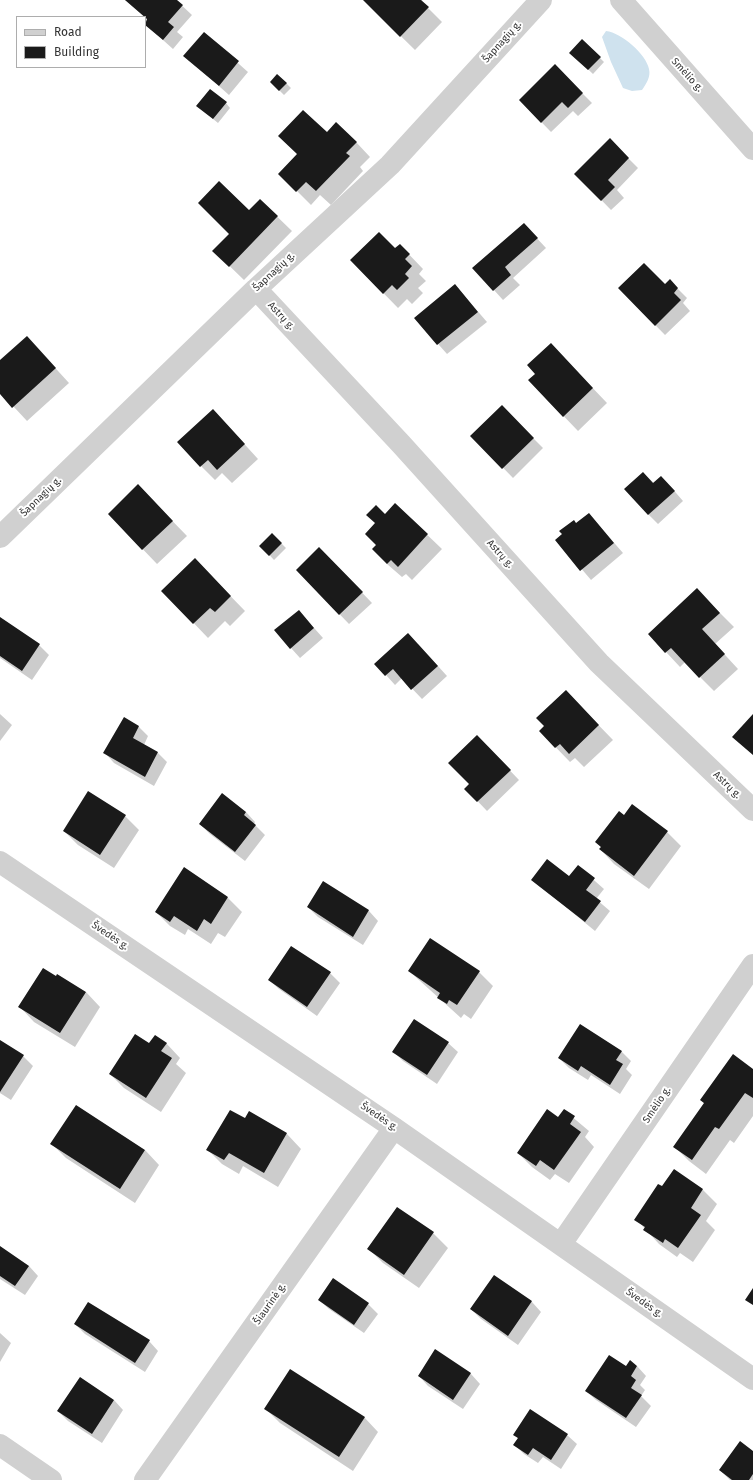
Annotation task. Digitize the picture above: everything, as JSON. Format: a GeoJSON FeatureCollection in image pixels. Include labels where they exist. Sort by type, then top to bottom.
{"type":"FeatureCollection","features":[{"type":"Feature","properties":{"kind":"street","name":"Šapnagių g."},"geometry":{"type":"LineString","coordinates":[[0,537],[256,289],[394,161],[541,0]]}},
{"type":"Feature","properties":{"kind":"street","name":"Smėlio g."},"geometry":{"type":"LineString","coordinates":[[621,0],[753,149]]}},
{"type":"Feature","properties":{"kind":"street","name":"Astrų g."},"geometry":{"type":"LineString","coordinates":[[256,289],[396,438],[599,663],[753,810]]}},
{"type":"Feature","properties":{"kind":"street","name":"Švedės g."},"geometry":{"type":"LineString","coordinates":[[0,862],[394,1128],[753,1378]]}},
{"type":"Feature","properties":{"kind":"street","name":"Smėlio g."},"geometry":{"type":"LineString","coordinates":[[561,1244],[753,965]]}},
{"type":"Feature","properties":{"kind":"street","name":"Šiaurinė g."},"geometry":{"type":"LineString","coordinates":[[145,1480],[394,1128]]}},
{"type":"Feature","properties":{"kind":"street"},"geometry":{"type":"LineString","coordinates":[[0,1445],[51,1480]]}},
{"type":"Feature","properties":{"kind":"water"},"geometry":{"type":"Polygon","coordinates":[[[606,31],[626,40],[638,51],[647,63],[649,75],[648,80],[642,90],[632,91],[623,88],[602,37],[606,31]]]}},
{"type":"Feature","properties":{"kind":"building"},"geometry":{"type":"Polygon","coordinates":[[[125,0],[177,0],[183,5],[168,22],[174,27],[163,40],[146,26],[147,19],[146,16],[144,16],[125,0]]]}},
{"type":"Feature","properties":{"kind":"building"},"geometry":{"type":"Polygon","coordinates":[[[363,0],[421,0],[429,7],[400,37],[363,0]]]}},
{"type":"Feature","properties":{"kind":"building"},"geometry":{"type":"Polygon","coordinates":[[[204,32],[239,61],[219,86],[183,56],[204,32]]]}},
{"type":"Feature","properties":{"kind":"building"},"geometry":{"type":"Polygon","coordinates":[[[582,39],[601,57],[588,70],[569,53],[582,39]]]}},
{"type":"Feature","properties":{"kind":"building"},"geometry":{"type":"Polygon","coordinates":[[[555,64],[583,93],[568,108],[562,102],[541,123],[519,100],[555,64]]]}},
{"type":"Feature","properties":{"kind":"building"},"geometry":{"type":"Polygon","coordinates":[[[277,74],[287,83],[279,91],[270,82],[277,74]]]}},
{"type":"Feature","properties":{"kind":"building"},"geometry":{"type":"Polygon","coordinates":[[[210,89],[227,102],[213,119],[196,106],[210,89]]]}},
{"type":"Feature","properties":{"kind":"building"},"geometry":{"type":"Polygon","coordinates":[[[303,110],[327,132],[336,122],[357,142],[346,153],[350,156],[316,191],[306,182],[296,192],[278,174],[297,154],[278,136],[303,110]]]}},
{"type":"Feature","properties":{"kind":"building"},"geometry":{"type":"Polygon","coordinates":[[[610,138],[629,158],[608,180],[615,187],[601,201],[574,174],[610,138]]]}},
{"type":"Feature","properties":{"kind":"building"},"geometry":{"type":"Polygon","coordinates":[[[219,181],[249,210],[260,199],[278,216],[229,267],[212,251],[229,234],[198,203],[219,181]]]}},
{"type":"Feature","properties":{"kind":"building"},"geometry":{"type":"Polygon","coordinates":[[[524,223],[538,238],[505,267],[511,275],[493,291],[472,268],[524,223]]]}},
{"type":"Feature","properties":{"kind":"building"},"geometry":{"type":"Polygon","coordinates":[[[379,232],[395,248],[400,244],[410,254],[405,259],[412,266],[405,274],[409,278],[397,290],[392,285],[383,294],[350,260],[379,232]]]}},
{"type":"Feature","properties":{"kind":"building"},"geometry":{"type":"Polygon","coordinates":[[[644,263],[665,284],[670,279],[678,288],[674,293],[681,300],[655,326],[618,288],[644,263]]]}},
{"type":"Feature","properties":{"kind":"building"},"geometry":{"type":"Polygon","coordinates":[[[455,284],[478,312],[437,345],[414,318],[455,284]]]}},
{"type":"Feature","properties":{"kind":"building"},"geometry":{"type":"Polygon","coordinates":[[[27,336],[56,368],[12,408],[0,394],[0,360],[27,336]]]}},
{"type":"Feature","properties":{"kind":"building"},"geometry":{"type":"Polygon","coordinates":[[[551,343],[593,388],[563,417],[528,380],[535,374],[527,365],[551,343]]]}},
{"type":"Feature","properties":{"kind":"building"},"geometry":{"type":"Polygon","coordinates":[[[502,405],[534,438],[502,469],[470,436],[502,405]]]}},
{"type":"Feature","properties":{"kind":"building"},"geometry":{"type":"Polygon","coordinates":[[[213,409],[245,444],[217,470],[208,460],[200,467],[177,442],[213,409]]]}},
{"type":"Feature","properties":{"kind":"building"},"geometry":{"type":"Polygon","coordinates":[[[643,472],[653,483],[661,476],[675,491],[648,515],[624,489],[643,472]]]}},
{"type":"Feature","properties":{"kind":"building"},"geometry":{"type":"Polygon","coordinates":[[[138,484],[173,521],[142,550],[108,514],[138,484]]]}},
{"type":"Feature","properties":{"kind":"building"},"geometry":{"type":"Polygon","coordinates":[[[395,503],[428,534],[398,567],[391,560],[387,564],[372,549],[376,545],[365,534],[375,523],[366,515],[376,505],[385,514],[395,503]]]}},
{"type":"Feature","properties":{"kind":"building"},"geometry":{"type":"Polygon","coordinates":[[[589,513],[614,543],[580,571],[555,540],[562,534],[559,531],[574,520],[576,523],[589,513]]]}},
{"type":"Feature","properties":{"kind":"building"},"geometry":{"type":"Polygon","coordinates":[[[272,533],[282,543],[269,556],[259,546],[272,533]]]}},
{"type":"Feature","properties":{"kind":"building"},"geometry":{"type":"Polygon","coordinates":[[[319,547],[363,592],[339,615],[296,570],[319,547]]]}},
{"type":"Feature","properties":{"kind":"building"},"geometry":{"type":"Polygon","coordinates":[[[195,558],[231,596],[215,612],[210,608],[193,624],[161,591],[195,558]]]}},
{"type":"Feature","properties":{"kind":"building"},"geometry":{"type":"Polygon","coordinates":[[[697,588],[720,613],[702,629],[725,654],[699,678],[671,648],[665,653],[648,634],[697,588]]]}},
{"type":"Feature","properties":{"kind":"building"},"geometry":{"type":"Polygon","coordinates":[[[299,610],[314,628],[290,649],[274,630],[299,610]]]}},
{"type":"Feature","properties":{"kind":"building"},"geometry":{"type":"Polygon","coordinates":[[[0,617],[40,644],[22,671],[0,656],[0,617]]]}},
{"type":"Feature","properties":{"kind":"building"},"geometry":{"type":"Polygon","coordinates":[[[408,633],[438,666],[411,690],[393,669],[385,676],[374,664],[408,633]]]}},
{"type":"Feature","properties":{"kind":"building"},"geometry":{"type":"Polygon","coordinates":[[[566,690],[599,725],[569,754],[560,744],[555,748],[539,731],[544,726],[536,718],[566,690]]]}},
{"type":"Feature","properties":{"kind":"building"},"geometry":{"type":"Polygon","coordinates":[[[753,714],[753,755],[732,737],[753,714]]]}},
{"type":"Feature","properties":{"kind":"building"},"geometry":{"type":"Polygon","coordinates":[[[124,717],[139,726],[133,738],[158,752],[145,777],[103,753],[124,717]]]}},
{"type":"Feature","properties":{"kind":"building"},"geometry":{"type":"Polygon","coordinates":[[[477,735],[511,770],[477,802],[464,789],[469,784],[448,763],[477,735]]]}},
{"type":"Feature","properties":{"kind":"building"},"geometry":{"type":"Polygon","coordinates":[[[88,791],[126,815],[100,855],[63,831],[88,791]]]}},
{"type":"Feature","properties":{"kind":"building"},"geometry":{"type":"Polygon","coordinates":[[[222,793],[246,812],[244,815],[256,825],[235,852],[199,824],[222,793]]]}},
{"type":"Feature","properties":{"kind":"building"},"geometry":{"type":"Polygon","coordinates":[[[632,804],[668,831],[634,876],[599,849],[601,847],[595,842],[619,811],[624,815],[632,804]]]}},
{"type":"Feature","properties":{"kind":"building"},"geometry":{"type":"Polygon","coordinates":[[[547,859],[569,876],[578,865],[595,878],[586,890],[601,901],[585,922],[531,880],[547,859]]]}},
{"type":"Feature","properties":{"kind":"building"},"geometry":{"type":"Polygon","coordinates":[[[184,867],[228,897],[211,924],[204,919],[197,931],[174,916],[170,922],[155,912],[184,867]]]}},
{"type":"Feature","properties":{"kind":"building"},"geometry":{"type":"Polygon","coordinates":[[[323,881],[369,910],[353,937],[307,907],[323,881]]]}},
{"type":"Feature","properties":{"kind":"building"},"geometry":{"type":"Polygon","coordinates":[[[430,938],[480,971],[457,1005],[449,1000],[447,1004],[437,998],[440,993],[408,971],[430,938]]]}},
{"type":"Feature","properties":{"kind":"building"},"geometry":{"type":"Polygon","coordinates":[[[291,946],[331,972],[307,1007],[268,980],[291,946]]]}},
{"type":"Feature","properties":{"kind":"building"},"geometry":{"type":"Polygon","coordinates":[[[43,968],[56,976],[57,974],[86,992],[60,1033],[18,1007],[43,968]]]}},
{"type":"Feature","properties":{"kind":"building"},"geometry":{"type":"Polygon","coordinates":[[[414,1019],[449,1042],[427,1075],[392,1052],[414,1019]]]}},
{"type":"Feature","properties":{"kind":"building"},"geometry":{"type":"Polygon","coordinates":[[[580,1024],[622,1051],[616,1060],[623,1064],[610,1085],[581,1066],[578,1071],[558,1058],[580,1024]]]}},
{"type":"Feature","properties":{"kind":"building"},"geometry":{"type":"Polygon","coordinates":[[[135,1034],[149,1043],[155,1035],[167,1043],[161,1051],[172,1058],[146,1098],[109,1074],[135,1034]]]}},
{"type":"Feature","properties":{"kind":"building"},"geometry":{"type":"Polygon","coordinates":[[[0,1040],[24,1055],[0,1092],[0,1040]]]}},
{"type":"Feature","properties":{"kind":"building"},"geometry":{"type":"Polygon","coordinates":[[[733,1054],[753,1069],[753,1098],[745,1093],[719,1129],[715,1127],[692,1160],[673,1147],[704,1103],[700,1100],[733,1054]]]}},
{"type":"Feature","properties":{"kind":"building"},"geometry":{"type":"Polygon","coordinates":[[[76,1105],[145,1150],[120,1189],[50,1144],[76,1105]]]}},
{"type":"Feature","properties":{"kind":"building"},"geometry":{"type":"Polygon","coordinates":[[[547,1109],[558,1117],[564,1109],[575,1116],[570,1124],[581,1132],[554,1170],[540,1160],[536,1166],[517,1153],[547,1109]]]}},
{"type":"Feature","properties":{"kind":"building"},"geometry":{"type":"Polygon","coordinates":[[[230,1110],[245,1118],[249,1111],[287,1133],[264,1173],[229,1153],[224,1160],[206,1150],[230,1110]]]}},
{"type":"Feature","properties":{"kind":"building"},"geometry":{"type":"Polygon","coordinates":[[[674,1169],[703,1189],[691,1208],[701,1215],[678,1248],[665,1239],[663,1243],[643,1230],[645,1227],[634,1220],[658,1184],[662,1186],[674,1169]]]}},
{"type":"Feature","properties":{"kind":"building"},"geometry":{"type":"Polygon","coordinates":[[[397,1207],[434,1232],[404,1275],[367,1249],[397,1207]]]}},
{"type":"Feature","properties":{"kind":"building"},"geometry":{"type":"Polygon","coordinates":[[[0,1246],[29,1266],[15,1286],[0,1276],[0,1246]]]}},
{"type":"Feature","properties":{"kind":"building"},"geometry":{"type":"Polygon","coordinates":[[[494,1275],[532,1301],[508,1336],[470,1309],[494,1275]]]}},
{"type":"Feature","properties":{"kind":"building"},"geometry":{"type":"Polygon","coordinates":[[[333,1278],[369,1303],[354,1325],[318,1300],[333,1278]]]}},
{"type":"Feature","properties":{"kind":"building"},"geometry":{"type":"Polygon","coordinates":[[[753,1288],[753,1305],[745,1300],[753,1288]]]}},
{"type":"Feature","properties":{"kind":"building"},"geometry":{"type":"Polygon","coordinates":[[[88,1302],[150,1340],[135,1363],[74,1324],[88,1302]]]}},
{"type":"Feature","properties":{"kind":"building"},"geometry":{"type":"Polygon","coordinates":[[[435,1349],[471,1373],[453,1400],[418,1376],[435,1349]]]}},
{"type":"Feature","properties":{"kind":"building"},"geometry":{"type":"Polygon","coordinates":[[[609,1355],[626,1366],[630,1360],[637,1366],[631,1376],[636,1380],[631,1388],[642,1395],[626,1418],[585,1391],[609,1355]]]}},
{"type":"Feature","properties":{"kind":"building"},"geometry":{"type":"Polygon","coordinates":[[[290,1369],[365,1417],[339,1457],[264,1409],[290,1369]]]}},
{"type":"Feature","properties":{"kind":"building"},"geometry":{"type":"Polygon","coordinates":[[[80,1377],[114,1400],[92,1434],[57,1411],[80,1377]]]}},
{"type":"Feature","properties":{"kind":"building"},"geometry":{"type":"Polygon","coordinates":[[[530,1409],[568,1434],[551,1460],[533,1448],[528,1455],[513,1445],[518,1438],[513,1435],[530,1409]]]}},
{"type":"Feature","properties":{"kind":"building"},"geometry":{"type":"Polygon","coordinates":[[[740,1441],[753,1451],[753,1474],[749,1480],[732,1480],[719,1470],[740,1441]]]}}]}
